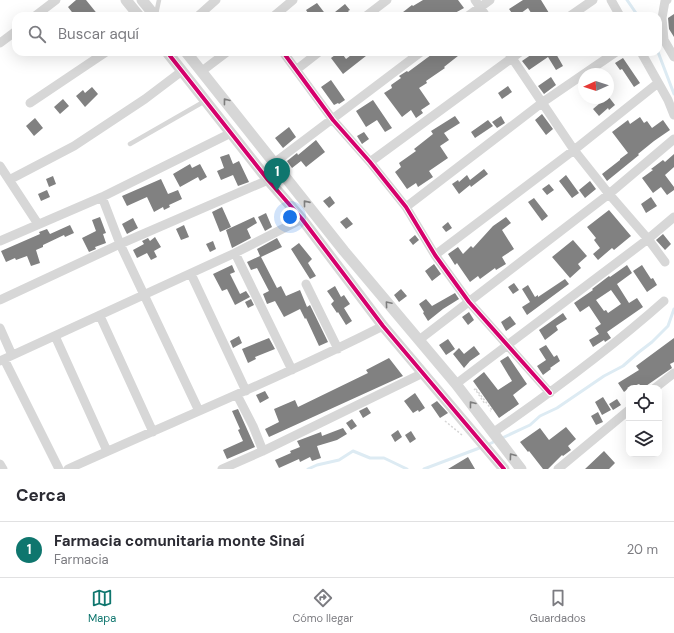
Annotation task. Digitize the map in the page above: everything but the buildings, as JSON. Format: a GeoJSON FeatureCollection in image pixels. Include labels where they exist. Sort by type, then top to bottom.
{"type":"FeatureCollection","features":[{"type":"Feature","properties":{"kind":"street"},"geometry":{"type":"LineString","coordinates":[[40,12],[56,0]]}},
{"type":"Feature","properties":{"kind":"street"},"geometry":{"type":"LineString","coordinates":[[126,0],[136,12]]}},
{"type":"Feature","properties":{"kind":"street"},"geometry":{"type":"LineString","coordinates":[[142,0],[152,12]]}},
{"type":"Feature","properties":{"kind":"street"},"geometry":{"type":"LineString","coordinates":[[202,12],[216,0]]}},
{"type":"Feature","properties":{"kind":"street"},"geometry":{"type":"LineString","coordinates":[[279,12],[293,0]]}},
{"type":"Feature","properties":{"kind":"street"},"geometry":{"type":"LineString","coordinates":[[371,12],[387,0]]}},
{"type":"Feature","properties":{"kind":"street"},"geometry":{"type":"LineString","coordinates":[[471,12],[478,3],[490,0]]}},
{"type":"Feature","properties":{"kind":"street"},"geometry":{"type":"LineString","coordinates":[[576,12],[593,0]]}},
{"type":"Feature","properties":{"kind":"street"},"geometry":{"type":"LineString","coordinates":[[611,0],[618,12]]}},
{"type":"Feature","properties":{"kind":"street"},"geometry":{"type":"LineString","coordinates":[[667,0],[665,1],[662,18],[664,40],[674,57]]}},
{"type":"Feature","properties":{"kind":"street"},"geometry":{"type":"LineString","coordinates":[[478,3],[484,12]]}},
{"type":"Feature","properties":{"kind":"street"},"geometry":{"type":"LineString","coordinates":[[0,44],[12,34]]}},
{"type":"Feature","properties":{"kind":"street"},"geometry":{"type":"LineString","coordinates":[[30,103],[100,56]]}},
{"type":"Feature","properties":{"kind":"street"},"geometry":{"type":"LineString","coordinates":[[170,56],[268,180],[302,219],[383,326],[482,441],[504,469]]}},
{"type":"Feature","properties":{"kind":"street"},"geometry":{"type":"LineString","coordinates":[[189,56],[274,163],[418,340],[456,384],[521,469]]}},
{"type":"Feature","properties":{"kind":"street"},"geometry":{"type":"LineString","coordinates":[[202,71],[222,56]]}},
{"type":"Feature","properties":{"kind":"street"},"geometry":{"type":"LineString","coordinates":[[286,56],[333,120],[370,162],[406,207],[435,254],[469,302],[550,393]]}},
{"type":"Feature","properties":{"kind":"street"},"geometry":{"type":"LineString","coordinates":[[296,70],[314,56]]}},
{"type":"Feature","properties":{"kind":"street"},"geometry":{"type":"LineString","coordinates":[[274,163],[333,120],[416,56]]}},
{"type":"Feature","properties":{"kind":"street"},"geometry":{"type":"LineString","coordinates":[[370,162],[509,56]]}},
{"type":"Feature","properties":{"kind":"street"},"geometry":{"type":"LineString","coordinates":[[511,56],[574,150],[609,194],[648,239],[665,262]]}},
{"type":"Feature","properties":{"kind":"street"},"geometry":{"type":"LineString","coordinates":[[406,207],[543,102],[610,56]]}},
{"type":"Feature","properties":{"kind":"street"},"geometry":{"type":"LineString","coordinates":[[643,56],[668,100],[674,115]]}},
{"type":"Feature","properties":{"kind":"street"},"geometry":{"type":"LineString","coordinates":[[9,180],[74,146],[145,99],[182,71]]}},
{"type":"Feature","properties":{"kind":"street"},"geometry":{"type":"LineString","coordinates":[[435,254],[574,150],[658,83]]}},
{"type":"Feature","properties":{"kind":"street"},"geometry":{"type":"LineString","coordinates":[[0,241],[102,197],[231,133]]}},
{"type":"Feature","properties":{"kind":"street"},"geometry":{"type":"LineString","coordinates":[[418,340],[609,194],[674,140]]}},
{"type":"Feature","properties":{"kind":"street"},"geometry":{"type":"LineString","coordinates":[[0,166],[38,224]]}},
{"type":"Feature","properties":{"kind":"street"},"geometry":{"type":"LineString","coordinates":[[0,300],[120,244],[268,180]]}},
{"type":"Feature","properties":{"kind":"street"},"geometry":{"type":"LineString","coordinates":[[102,197],[120,244],[199,411]]}},
{"type":"Feature","properties":{"kind":"street"},"geometry":{"type":"LineString","coordinates":[[456,384],[648,239],[674,217]]}},
{"type":"Feature","properties":{"kind":"street"},"geometry":{"type":"LineString","coordinates":[[5,359],[191,274],[302,219]]}},
{"type":"Feature","properties":{"kind":"street"},"geometry":{"type":"LineString","coordinates":[[235,253],[292,370]]}},
{"type":"Feature","properties":{"kind":"street"},"geometry":{"type":"LineString","coordinates":[[191,274],[246,391]]}},
{"type":"Feature","properties":{"kind":"street"},"geometry":{"type":"LineString","coordinates":[[306,284],[338,349]]}},
{"type":"Feature","properties":{"kind":"street"},"geometry":{"type":"LineString","coordinates":[[497,437],[550,393],[630,331],[664,301]]}},
{"type":"Feature","properties":{"kind":"street"},"geometry":{"type":"LineString","coordinates":[[100,316],[153,432]]}},
{"type":"Feature","properties":{"kind":"street"},"geometry":{"type":"LineString","coordinates":[[68,469],[246,391],[338,349],[383,326]]}},
{"type":"Feature","properties":{"kind":"street"},"geometry":{"type":"LineString","coordinates":[[0,328],[5,359],[59,469]]}},
{"type":"Feature","properties":{"kind":"street"},"geometry":{"type":"LineString","coordinates":[[55,336],[107,451]]}},
{"type":"Feature","properties":{"kind":"street"},"geometry":{"type":"LineString","coordinates":[[222,469],[263,451],[423,373]]}},
{"type":"Feature","properties":{"kind":"street"},"geometry":{"type":"LineString","coordinates":[[659,385],[674,373]]}},
{"type":"Feature","properties":{"kind":"street"},"geometry":{"type":"LineString","coordinates":[[237,395],[253,426],[263,451]]}},
{"type":"Feature","properties":{"kind":"street"},"geometry":{"type":"LineString","coordinates":[[558,469],[626,412]]}},
{"type":"Feature","properties":{"kind":"street"},"geometry":{"type":"LineString","coordinates":[[0,464],[2,469]]}},
{"type":"Feature","properties":{"kind":"lane"},"geometry":{"type":"LineString","coordinates":[[156,12],[159,0]]}},
{"type":"Feature","properties":{"kind":"lane"},"geometry":{"type":"LineString","coordinates":[[130,144],[205,100]]}},
{"type":"Feature","properties":{"kind":"path"},"geometry":{"type":"LineString","coordinates":[[476,388],[492,410],[490,411],[475,389],[473,391],[481,402]]}},
{"type":"Feature","properties":{"kind":"waterway"},"geometry":{"type":"LineString","coordinates":[[627,0],[635,12]]}},
{"type":"Feature","properties":{"kind":"waterway"},"geometry":{"type":"LineString","coordinates":[[660,56],[674,94]]}},
{"type":"Feature","properties":{"kind":"waterway"},"geometry":{"type":"LineString","coordinates":[[487,445],[530,425],[540,416],[557,408],[604,376],[623,366],[652,342],[668,326],[674,309]]}},
{"type":"Feature","properties":{"kind":"waterway"},"geometry":{"type":"LineString","coordinates":[[424,469],[482,447]]}},
{"type":"Feature","properties":{"kind":"waterway"},"geometry":{"type":"LineString","coordinates":[[308,469],[317,465],[339,460],[353,451],[370,458],[384,458],[407,469]]}},
{"type":"Feature","properties":{"kind":"cycle path"},"geometry":{"type":"LineString","coordinates":[[170,56],[268,180],[302,219],[383,326],[504,469]]}},
{"type":"Feature","properties":{"kind":"cycle path"},"geometry":{"type":"LineString","coordinates":[[286,56],[333,120],[370,162],[406,207],[435,255],[469,302],[550,393]]}},
{"type":"Feature","properties":{"kind":"place","name":"Farmacia comunitaria monte Sinaí"},"geometry":{"type":"Point","coordinates":[277,191]}}]}
